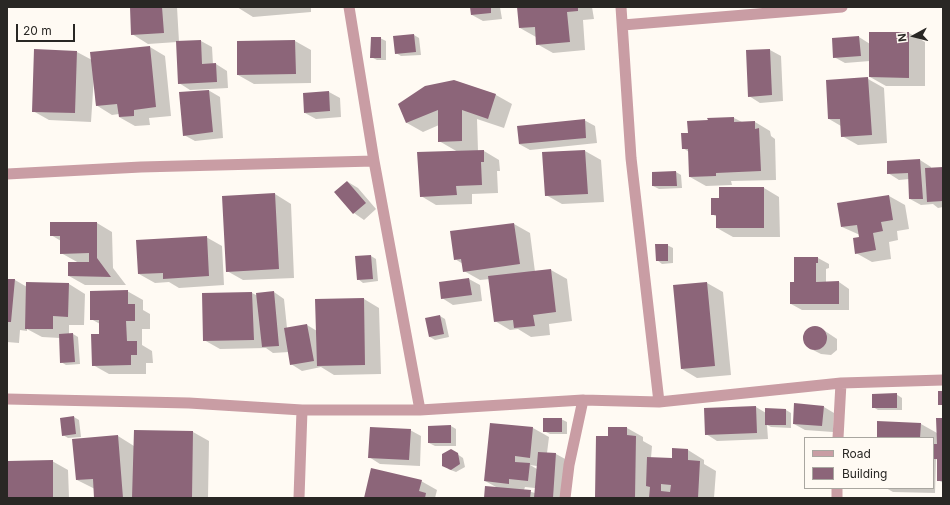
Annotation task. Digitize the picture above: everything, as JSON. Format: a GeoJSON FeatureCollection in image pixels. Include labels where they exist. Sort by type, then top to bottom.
{"type":"FeatureCollection","features":[{"type":"Feature","properties":{"kind":"street"},"geometry":{"type":"LineString","coordinates":[[349,7],[374,161],[420,410]]}},
{"type":"Feature","properties":{"kind":"street"},"geometry":{"type":"LineString","coordinates":[[622,7],[631,158],[659,402]]}},
{"type":"Feature","properties":{"kind":"street"},"geometry":{"type":"LineString","coordinates":[[623,25],[842,7]]}},
{"type":"Feature","properties":{"kind":"street"},"geometry":{"type":"LineString","coordinates":[[7,174],[141,167],[374,161]]}},
{"type":"Feature","properties":{"kind":"street"},"geometry":{"type":"LineString","coordinates":[[7,398],[189,403],[302,410],[420,410],[583,400],[659,402],[841,383],[943,380]]}},
{"type":"Feature","properties":{"kind":"street"},"geometry":{"type":"LineString","coordinates":[[838,437],[841,383]]}},
{"type":"Feature","properties":{"kind":"street"},"geometry":{"type":"LineString","coordinates":[[565,498],[569,465],[583,400]]}},
{"type":"Feature","properties":{"kind":"street"},"geometry":{"type":"LineString","coordinates":[[299,498],[302,410]]}},
{"type":"Feature","properties":{"kind":"building"},"geometry":{"type":"Polygon","coordinates":[[[130,7],[162,7],[164,33],[131,35],[130,7]]]}},
{"type":"Feature","properties":{"kind":"building"},"geometry":{"type":"Polygon","coordinates":[[[470,7],[491,7],[491,13],[471,15],[470,7]]]}},
{"type":"Feature","properties":{"kind":"building"},"geometry":{"type":"Polygon","coordinates":[[[517,7],[578,7],[578,11],[567,12],[570,42],[536,45],[535,27],[519,28],[517,7]]]}},
{"type":"Feature","properties":{"kind":"building"},"geometry":{"type":"Polygon","coordinates":[[[869,32],[909,32],[909,78],[869,77],[869,32]]]}},
{"type":"Feature","properties":{"kind":"building"},"geometry":{"type":"Polygon","coordinates":[[[414,34],[416,52],[395,54],[393,36],[414,34]]]}},
{"type":"Feature","properties":{"kind":"building"},"geometry":{"type":"Polygon","coordinates":[[[859,36],[861,56],[833,58],[832,38],[859,36]]]}},
{"type":"Feature","properties":{"kind":"building"},"geometry":{"type":"Polygon","coordinates":[[[371,37],[381,37],[381,58],[370,58],[371,37]]]}},
{"type":"Feature","properties":{"kind":"building"},"geometry":{"type":"Polygon","coordinates":[[[201,40],[202,64],[216,63],[217,82],[178,84],[176,41],[201,40]]]}},
{"type":"Feature","properties":{"kind":"building"},"geometry":{"type":"Polygon","coordinates":[[[295,40],[296,74],[237,75],[237,41],[295,40]]]}},
{"type":"Feature","properties":{"kind":"building"},"geometry":{"type":"Polygon","coordinates":[[[150,46],[156,107],[134,110],[134,116],[119,117],[117,104],[96,106],[90,52],[150,46]]]}},
{"type":"Feature","properties":{"kind":"building"},"geometry":{"type":"Polygon","coordinates":[[[34,49],[77,51],[75,113],[32,112],[34,49]]]}},
{"type":"Feature","properties":{"kind":"building"},"geometry":{"type":"Polygon","coordinates":[[[770,49],[772,95],[748,97],[746,50],[770,49]]]}},
{"type":"Feature","properties":{"kind":"building"},"geometry":{"type":"Polygon","coordinates":[[[868,77],[872,135],[841,137],[840,119],[828,119],[826,80],[868,77]]]}},
{"type":"Feature","properties":{"kind":"building"},"geometry":{"type":"Polygon","coordinates":[[[454,80],[496,94],[488,119],[462,110],[462,141],[438,142],[438,110],[406,123],[398,104],[425,86],[454,80]]]}},
{"type":"Feature","properties":{"kind":"building"},"geometry":{"type":"Polygon","coordinates":[[[209,90],[213,132],[183,136],[179,92],[209,90]]]}},
{"type":"Feature","properties":{"kind":"building"},"geometry":{"type":"Polygon","coordinates":[[[329,91],[330,111],[304,113],[303,93],[329,91]]]}},
{"type":"Feature","properties":{"kind":"building"},"geometry":{"type":"Polygon","coordinates":[[[734,117],[734,122],[755,121],[755,129],[759,128],[761,171],[716,173],[716,176],[689,177],[688,149],[682,149],[681,133],[688,133],[687,121],[708,120],[707,118],[734,117]]]}},
{"type":"Feature","properties":{"kind":"building"},"geometry":{"type":"Polygon","coordinates":[[[585,119],[586,138],[519,144],[517,126],[585,119]]]}},
{"type":"Feature","properties":{"kind":"building"},"geometry":{"type":"Polygon","coordinates":[[[484,150],[484,162],[481,162],[482,185],[456,186],[457,195],[420,197],[417,152],[484,150]]]}},
{"type":"Feature","properties":{"kind":"building"},"geometry":{"type":"Polygon","coordinates":[[[585,150],[588,194],[545,196],[542,152],[585,150]]]}},
{"type":"Feature","properties":{"kind":"building"},"geometry":{"type":"Polygon","coordinates":[[[920,159],[923,199],[909,199],[908,173],[887,174],[887,161],[920,159]]]}},
{"type":"Feature","properties":{"kind":"building"},"geometry":{"type":"Polygon","coordinates":[[[943,167],[943,201],[927,202],[925,168],[943,167]]]}},
{"type":"Feature","properties":{"kind":"building"},"geometry":{"type":"Polygon","coordinates":[[[676,171],[677,186],[652,186],[652,172],[676,171]]]}},
{"type":"Feature","properties":{"kind":"building"},"geometry":{"type":"Polygon","coordinates":[[[347,181],[366,203],[353,214],[334,192],[347,181]]]}},
{"type":"Feature","properties":{"kind":"building"},"geometry":{"type":"Polygon","coordinates":[[[719,187],[764,187],[764,228],[716,228],[716,215],[711,215],[711,198],[719,198],[719,187]]]}},
{"type":"Feature","properties":{"kind":"building"},"geometry":{"type":"Polygon","coordinates":[[[275,193],[279,269],[226,272],[222,196],[275,193]]]}},
{"type":"Feature","properties":{"kind":"building"},"geometry":{"type":"Polygon","coordinates":[[[889,195],[893,220],[881,222],[883,231],[873,233],[876,250],[855,254],[853,238],[859,237],[857,225],[841,227],[837,203],[889,195]]]}},
{"type":"Feature","properties":{"kind":"building"},"geometry":{"type":"Polygon","coordinates":[[[50,222],[97,222],[97,258],[111,277],[68,276],[68,262],[89,262],[89,253],[60,254],[60,236],[50,236],[50,222]]]}},
{"type":"Feature","properties":{"kind":"building"},"geometry":{"type":"Polygon","coordinates":[[[514,223],[520,264],[463,272],[461,259],[454,260],[450,231],[514,223]]]}},
{"type":"Feature","properties":{"kind":"building"},"geometry":{"type":"Polygon","coordinates":[[[207,236],[209,276],[163,279],[163,273],[138,274],[136,240],[207,236]]]}},
{"type":"Feature","properties":{"kind":"building"},"geometry":{"type":"Polygon","coordinates":[[[655,244],[668,244],[668,261],[656,261],[655,244]]]}},
{"type":"Feature","properties":{"kind":"building"},"geometry":{"type":"Polygon","coordinates":[[[371,255],[373,279],[357,280],[355,256],[371,255]]]}},
{"type":"Feature","properties":{"kind":"building"},"geometry":{"type":"Polygon","coordinates":[[[794,257],[818,257],[818,263],[816,263],[816,282],[839,281],[839,304],[790,304],[790,282],[794,282],[794,257]]]}},
{"type":"Feature","properties":{"kind":"building"},"geometry":{"type":"Polygon","coordinates":[[[551,269],[556,312],[533,315],[535,326],[514,328],[513,320],[494,322],[488,276],[551,269]]]}},
{"type":"Feature","properties":{"kind":"building"},"geometry":{"type":"Polygon","coordinates":[[[469,278],[472,295],[441,299],[439,282],[469,278]]]}},
{"type":"Feature","properties":{"kind":"building"},"geometry":{"type":"Polygon","coordinates":[[[7,279],[15,279],[11,322],[7,322],[7,279]]]}},
{"type":"Feature","properties":{"kind":"building"},"geometry":{"type":"Polygon","coordinates":[[[26,282],[69,283],[68,317],[53,316],[53,329],[25,329],[26,282]]]}},
{"type":"Feature","properties":{"kind":"building"},"geometry":{"type":"Polygon","coordinates":[[[707,282],[715,366],[681,369],[673,285],[707,282]]]}},
{"type":"Feature","properties":{"kind":"building"},"geometry":{"type":"Polygon","coordinates":[[[128,290],[128,304],[135,304],[135,321],[126,321],[127,341],[137,341],[137,355],[131,355],[131,365],[92,366],[91,334],[99,334],[99,320],[90,320],[90,291],[128,290]]]}},
{"type":"Feature","properties":{"kind":"building"},"geometry":{"type":"Polygon","coordinates":[[[274,291],[279,346],[262,347],[256,293],[274,291]]]}},
{"type":"Feature","properties":{"kind":"building"},"geometry":{"type":"Polygon","coordinates":[[[252,292],[254,340],[203,341],[202,293],[252,292]]]}},
{"type":"Feature","properties":{"kind":"building"},"geometry":{"type":"Polygon","coordinates":[[[364,298],[365,365],[317,366],[315,299],[364,298]]]}},
{"type":"Feature","properties":{"kind":"building"},"geometry":{"type":"Polygon","coordinates":[[[440,315],[444,334],[429,337],[425,318],[440,315]]]}},
{"type":"Feature","properties":{"kind":"building"},"geometry":{"type":"Polygon","coordinates":[[[307,324],[314,361],[290,365],[284,328],[307,324]]]}},
{"type":"Feature","properties":{"kind":"building"},"geometry":{"type":"Polygon","coordinates":[[[810,326],[820,326],[827,333],[827,343],[820,350],[810,350],[803,343],[803,333],[810,326]]]}},
{"type":"Feature","properties":{"kind":"building"},"geometry":{"type":"Polygon","coordinates":[[[73,333],[75,362],[60,363],[59,334],[73,333]]]}},
{"type":"Feature","properties":{"kind":"building"},"geometry":{"type":"Polygon","coordinates":[[[938,391],[943,391],[943,405],[938,405],[938,391]]]}},
{"type":"Feature","properties":{"kind":"building"},"geometry":{"type":"Polygon","coordinates":[[[897,393],[897,408],[872,408],[872,394],[897,393]]]}},
{"type":"Feature","properties":{"kind":"building"},"geometry":{"type":"Polygon","coordinates":[[[794,403],[824,406],[822,426],[793,424],[794,403]]]}},
{"type":"Feature","properties":{"kind":"building"},"geometry":{"type":"Polygon","coordinates":[[[756,406],[757,433],[705,435],[704,408],[756,406]]]}},
{"type":"Feature","properties":{"kind":"building"},"geometry":{"type":"Polygon","coordinates":[[[765,408],[786,409],[786,425],[765,425],[765,408]]]}},
{"type":"Feature","properties":{"kind":"building"},"geometry":{"type":"Polygon","coordinates":[[[74,416],[76,434],[62,436],[60,418],[74,416]]]}},
{"type":"Feature","properties":{"kind":"building"},"geometry":{"type":"Polygon","coordinates":[[[543,418],[562,418],[562,432],[543,432],[543,418]]]}},
{"type":"Feature","properties":{"kind":"building"},"geometry":{"type":"Polygon","coordinates":[[[936,418],[943,418],[943,481],[937,481],[937,459],[934,459],[934,444],[937,444],[936,418]]]}},
{"type":"Feature","properties":{"kind":"building"},"geometry":{"type":"Polygon","coordinates":[[[877,421],[921,423],[920,437],[877,437],[877,421]]]}},
{"type":"Feature","properties":{"kind":"building"},"geometry":{"type":"Polygon","coordinates":[[[490,423],[533,427],[530,458],[515,456],[515,462],[530,463],[528,481],[509,479],[509,484],[484,481],[490,423]]]}},
{"type":"Feature","properties":{"kind":"building"},"geometry":{"type":"Polygon","coordinates":[[[451,425],[451,443],[428,443],[428,426],[451,425]]]}},
{"type":"Feature","properties":{"kind":"building"},"geometry":{"type":"Polygon","coordinates":[[[370,427],[411,429],[409,460],[368,458],[370,427]]]}},
{"type":"Feature","properties":{"kind":"building"},"geometry":{"type":"Polygon","coordinates":[[[608,427],[627,427],[627,435],[636,436],[635,498],[595,498],[596,436],[608,436],[608,427]]]}},
{"type":"Feature","properties":{"kind":"building"},"geometry":{"type":"Polygon","coordinates":[[[134,430],[193,431],[192,498],[132,498],[134,430]]]}},
{"type":"Feature","properties":{"kind":"building"},"geometry":{"type":"Polygon","coordinates":[[[118,435],[123,498],[94,498],[93,479],[76,480],[72,439],[118,435]]]}},
{"type":"Feature","properties":{"kind":"building"},"geometry":{"type":"Polygon","coordinates":[[[672,448],[688,449],[688,460],[700,461],[698,498],[649,498],[650,487],[646,486],[647,457],[672,458],[672,448]],[[661,484],[661,491],[670,492],[671,485],[661,484]]]}},
{"type":"Feature","properties":{"kind":"building"},"geometry":{"type":"Polygon","coordinates":[[[451,449],[458,453],[460,464],[451,470],[442,466],[442,454],[451,449]]]}},
{"type":"Feature","properties":{"kind":"building"},"geometry":{"type":"Polygon","coordinates":[[[538,452],[556,453],[553,498],[534,498],[538,452]]]}},
{"type":"Feature","properties":{"kind":"building"},"geometry":{"type":"Polygon","coordinates":[[[53,460],[53,498],[8,498],[8,461],[53,460]]]}},
{"type":"Feature","properties":{"kind":"building"},"geometry":{"type":"Polygon","coordinates":[[[371,468],[422,480],[419,491],[426,493],[425,498],[364,498],[371,468]]]}},
{"type":"Feature","properties":{"kind":"building"},"geometry":{"type":"Polygon","coordinates":[[[485,486],[531,490],[530,498],[484,498],[485,486]]]}}]}
